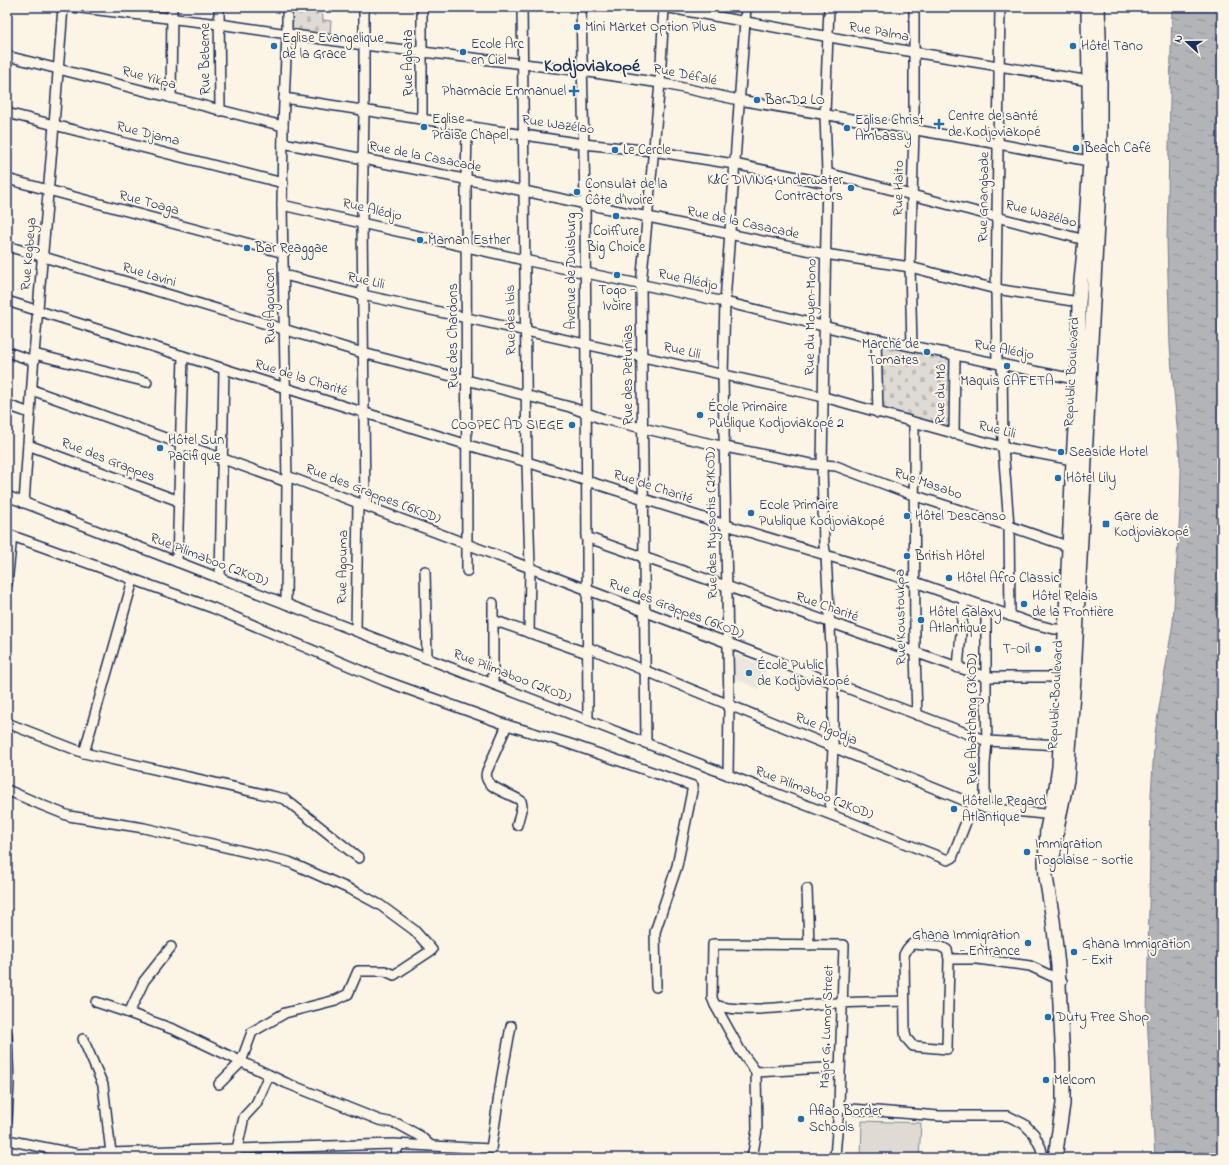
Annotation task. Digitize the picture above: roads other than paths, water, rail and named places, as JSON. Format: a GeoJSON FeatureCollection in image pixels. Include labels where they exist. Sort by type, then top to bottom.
{"type":"FeatureCollection","features":[{"type":"Feature","properties":{"kind":"highway","name":"Republic Boulevard"},"geometry":{"type":"LineString","coordinates":[[1070,629],[1070,547],[1073,460],[1083,380],[1079,302],[1095,162],[1090,81],[1088,7]]}},
{"type":"Feature","properties":{"kind":"highway","name":"Republic Boulevard"},"geometry":{"type":"LineString","coordinates":[[1061,980],[1056,928],[1047,890],[1045,862],[1047,829],[1067,780],[1070,629],[1100,72],[1098,7]]}},
{"type":"Feature","properties":{"kind":"highway","name":"Republic Boulevard"},"geometry":{"type":"LineString","coordinates":[[1054,815],[1058,777],[1059,745],[1068,677]]}},
{"type":"Feature","properties":{"kind":"highway"},"geometry":{"type":"LineString","coordinates":[[1055,1158],[1063,1104],[1061,980]]}},
{"type":"Feature","properties":{"kind":"highway"},"geometry":{"type":"LineString","coordinates":[[1061,980],[1068,1067],[1068,1104],[1063,1158]]}},
{"type":"Feature","properties":{"kind":"street","name":"Rue Kegbeya"},"geometry":{"type":"LineString","coordinates":[[24,503],[37,310],[43,257],[63,7]]}},
{"type":"Feature","properties":{"kind":"street","name":"Rue Défalé"},"geometry":{"type":"LineString","coordinates":[[72,7],[173,18],[364,45],[582,71],[660,83],[739,100],[999,144],[1095,162]]}},
{"type":"Feature","properties":{"kind":"street"},"geometry":{"type":"LineString","coordinates":[[171,98],[172,7]]}},
{"type":"Feature","properties":{"kind":"street","name":"Rue Bebeme"},"geometry":{"type":"LineString","coordinates":[[219,7],[220,111]]}},
{"type":"Feature","properties":{"kind":"street","name":"Rue Agoucon"},"geometry":{"type":"LineString","coordinates":[[286,7],[287,34],[283,126],[282,205],[287,479],[286,604]]}},
{"type":"Feature","properties":{"kind":"street","name":"Rue Agouma"},"geometry":{"type":"LineString","coordinates":[[356,631],[365,412],[362,222],[364,159],[364,7]]}},
{"type":"Feature","properties":{"kind":"street","name":"Rue Agbata"},"geometry":{"type":"LineString","coordinates":[[422,7],[422,118]]}},
{"type":"Feature","properties":{"kind":"street","name":"Rue des Ibis"},"geometry":{"type":"LineString","coordinates":[[522,7],[524,260],[530,568],[529,633]]}},
{"type":"Feature","properties":{"kind":"street","name":"Avenue de Duisburg"},"geometry":{"type":"LineString","coordinates":[[581,7],[585,205],[584,272],[588,720]]}},
{"type":"Feature","properties":{"kind":"street","name":"Rue Palma"},"geometry":{"type":"LineString","coordinates":[[664,7],[827,37],[1090,81]]}},
{"type":"Feature","properties":{"kind":"street","name":"Rue des Petunias"},"geometry":{"type":"LineString","coordinates":[[646,743],[641,285],[660,83],[664,7]]}},
{"type":"Feature","properties":{"kind":"street","name":"Rue des Myosotis (21KOD)"},"geometry":{"type":"LineString","coordinates":[[728,774],[729,705],[723,375],[725,302],[746,7]]}},
{"type":"Feature","properties":{"kind":"street","name":"Rue du Moyen-Mono"},"geometry":{"type":"LineString","coordinates":[[829,7],[825,114],[826,183],[822,465],[824,545],[826,556],[833,683],[833,747],[830,814]]}},
{"type":"Feature","properties":{"kind":"street","name":"Rue Haito"},"geometry":{"type":"LineString","coordinates":[[912,346],[910,267],[913,197],[914,7]]}},
{"type":"Feature","properties":{"kind":"street","name":"Rue Gnangbade"},"geometry":{"type":"LineString","coordinates":[[1000,7],[996,289],[1003,447],[1009,526],[1010,616]]}},
{"type":"Feature","properties":{"kind":"street","name":"Rue Yikpa"},"geometry":{"type":"LineString","coordinates":[[7,56],[283,126]]}},
{"type":"Feature","properties":{"kind":"street","name":"Rue Wazélao"},"geometry":{"type":"LineString","coordinates":[[284,98],[422,118],[583,144],[653,151],[734,164],[826,183]]}},
{"type":"Feature","properties":{"kind":"street","name":"Rue Djama"},"geometry":{"type":"LineString","coordinates":[[7,113],[283,183]]}},
{"type":"Feature","properties":{"kind":"street","name":"Rue des Chardons"},"geometry":{"type":"LineString","coordinates":[[467,126],[467,571]]}},
{"type":"Feature","properties":{"kind":"street","name":"Rue de la Casacade"},"geometry":{"type":"LineString","coordinates":[[283,143],[524,191],[585,205],[825,254],[910,267],[996,289],[1079,302]]}},
{"type":"Feature","properties":{"kind":"street","name":"Rue Wazélao"},"geometry":{"type":"LineString","coordinates":[[826,173],[913,197],[998,217],[1085,240]]}},
{"type":"Feature","properties":{"kind":"street","name":"Rue Toaga"},"geometry":{"type":"LineString","coordinates":[[7,179],[284,253]]}},
{"type":"Feature","properties":{"kind":"street","name":"Rue Alédjo"},"geometry":{"type":"LineString","coordinates":[[282,205],[524,260],[725,302],[876,339],[1083,380]]}},
{"type":"Feature","properties":{"kind":"street","name":"Rue Lavini"},"geometry":{"type":"LineString","coordinates":[[7,246],[363,353],[526,396]]}},
{"type":"Feature","properties":{"kind":"street","name":"Rue Lili"},"geometry":{"type":"LineString","coordinates":[[284,275],[363,295],[824,397],[1003,447],[1073,460]]}},
{"type":"Feature","properties":{"kind":"street","name":"Rue de la Charité"},"geometry":{"type":"LineString","coordinates":[[7,301],[586,481]]}},
{"type":"Feature","properties":{"kind":"street"},"geometry":{"type":"LineString","coordinates":[[876,339],[878,413]]}},
{"type":"Feature","properties":{"kind":"street"},"geometry":{"type":"LineString","coordinates":[[7,352],[146,382]]}},
{"type":"Feature","properties":{"kind":"street","name":"Rue du Mô"},"geometry":{"type":"LineString","coordinates":[[954,434],[955,355]]}},
{"type":"Feature","properties":{"kind":"street"},"geometry":{"type":"LineString","coordinates":[[177,562],[183,356]]}},
{"type":"Feature","properties":{"kind":"street"},"geometry":{"type":"LineString","coordinates":[[220,578],[224,369]]}},
{"type":"Feature","properties":{"kind":"street","name":"Rue des Grappes (6KOD)"},"geometry":{"type":"LineString","coordinates":[[32,390],[223,459],[361,504],[987,741],[1059,745]]}},
{"type":"Feature","properties":{"kind":"street","name":"Rue Masabo"},"geometry":{"type":"LineString","coordinates":[[526,396],[570,407],[594,417],[724,447],[822,465],[836,466],[913,495],[1070,547]]}},
{"type":"Feature","properties":{"kind":"street"},"geometry":{"type":"LineString","coordinates":[[7,405],[30,413]]}},
{"type":"Feature","properties":{"kind":"street","name":"Rue Koustoukpa"},"geometry":{"type":"LineString","coordinates":[[914,423],[913,495],[917,715]]}},
{"type":"Feature","properties":{"kind":"street","name":"Rue des Grappes"},"geometry":{"type":"LineString","coordinates":[[28,445],[179,501]]}},
{"type":"Feature","properties":{"kind":"street","name":"Rue de Charité"},"geometry":{"type":"LineString","coordinates":[[586,481],[826,556],[915,582],[1010,616],[1054,629],[1070,629]]}},
{"type":"Feature","properties":{"kind":"street","name":"Rue Pilimaboo (2KOD)"},"geometry":{"type":"LineString","coordinates":[[7,496],[948,860],[952,858],[973,804]]}},
{"type":"Feature","properties":{"kind":"street"},"geometry":{"type":"LineString","coordinates":[[7,584],[10,535],[213,608],[385,681],[508,725],[567,743],[693,786],[677,866],[655,932],[656,987]]}},
{"type":"Feature","properties":{"kind":"street","name":"Rue Charité"},"geometry":{"type":"LineString","coordinates":[[586,537],[986,677],[1068,677]]}},
{"type":"Feature","properties":{"kind":"street"},"geometry":{"type":"LineString","coordinates":[[425,571],[427,658]]}},
{"type":"Feature","properties":{"kind":"street"},"geometry":{"type":"LineString","coordinates":[[84,753],[134,580]]}},
{"type":"Feature","properties":{"kind":"street"},"geometry":{"type":"LineString","coordinates":[[958,668],[964,599]]}},
{"type":"Feature","properties":{"kind":"street"},"geometry":{"type":"LineString","coordinates":[[493,603],[494,684]]}},
{"type":"Feature","properties":{"kind":"street","name":"Rue Abatchang (3KOD)"},"geometry":{"type":"LineString","coordinates":[[985,808],[985,765],[987,741],[986,607]]}},
{"type":"Feature","properties":{"kind":"street","name":"Rue Agodja"},"geometry":{"type":"LineString","coordinates":[[493,620],[529,633],[587,650],[646,671],[973,804],[985,808],[1054,815]]}},
{"type":"Feature","properties":{"kind":"street"},"geometry":{"type":"LineString","coordinates":[[7,723],[84,753],[285,799],[359,858]]}},
{"type":"Feature","properties":{"kind":"street"},"geometry":{"type":"LineString","coordinates":[[508,725],[486,776],[489,784],[521,801],[522,806],[517,825]]}},
{"type":"Feature","properties":{"kind":"street"},"geometry":{"type":"LineString","coordinates":[[7,790],[69,816],[144,828],[289,862],[356,892],[380,905],[414,930],[432,950],[394,975],[385,971],[358,971],[348,994],[336,1000],[285,1013],[252,1032],[241,1062],[219,1084]]}},
{"type":"Feature","properties":{"kind":"street"},"geometry":{"type":"LineString","coordinates":[[752,1158],[757,1130],[756,1072],[740,1050],[712,998],[713,944],[809,945],[807,889]]}},
{"type":"Feature","properties":{"kind":"street"},"geometry":{"type":"LineString","coordinates":[[912,944],[940,946],[947,950],[949,959],[947,1049],[919,1047],[913,1046],[909,1043],[905,1032],[904,1001],[904,955],[908,946],[912,944]]}},
{"type":"Feature","properties":{"kind":"street","name":"Major G. Lumor Street"},"geometry":{"type":"LineString","coordinates":[[809,945],[844,945],[839,1108],[835,1158]]}},
{"type":"Feature","properties":{"kind":"street"},"geometry":{"type":"LineString","coordinates":[[129,1012],[144,981],[171,947]]}},
{"type":"Feature","properties":{"kind":"street"},"geometry":{"type":"LineString","coordinates":[[949,959],[977,959],[1030,966],[1061,980]]}},
{"type":"Feature","properties":{"kind":"street"},"geometry":{"type":"LineString","coordinates":[[715,1005],[723,1008],[758,1008],[904,1001]]}},
{"type":"Feature","properties":{"kind":"street"},"geometry":{"type":"LineString","coordinates":[[96,1002],[129,1012],[175,1030],[268,1075],[379,1120],[398,1124],[420,1136],[432,1146]]}},
{"type":"Feature","properties":{"kind":"street"},"geometry":{"type":"LineString","coordinates":[[7,1140],[82,1156],[111,1154],[237,1154],[399,1144],[491,1148],[511,1026]]}},
{"type":"Feature","properties":{"kind":"street"},"geometry":{"type":"LineString","coordinates":[[7,1034],[9,1083],[7,1120]]}},
{"type":"Feature","properties":{"kind":"street"},"geometry":{"type":"LineString","coordinates":[[83,1039],[103,1085],[111,1154]]}},
{"type":"Feature","properties":{"kind":"street"},"geometry":{"type":"LineString","coordinates":[[756,1072],[840,1067]]}},
{"type":"Feature","properties":{"kind":"street"},"geometry":{"type":"LineString","coordinates":[[237,1154],[244,1117],[256,1104],[268,1075]]}},
{"type":"Feature","properties":{"kind":"street"},"geometry":{"type":"LineString","coordinates":[[839,1108],[939,1116],[1008,1116],[1024,1124],[1034,1134],[1041,1148],[1043,1158]]}},
{"type":"Feature","properties":{"kind":"street"},"geometry":{"type":"LineString","coordinates":[[394,1158],[399,1144]]}},
{"type":"Feature","properties":{"kind":"water"},"geometry":{"type":"Polygon","coordinates":[[[1172,7],[1222,7],[1222,1158],[1155,1158],[1147,1016],[1151,795],[1155,733],[1173,622],[1181,472],[1170,346],[1167,241],[1172,7]]]}},
{"type":"Feature","properties":{"kind":"place","name":"Mini Market Option Plus"},"geometry":{"type":"Point","coordinates":[577,27]}},
{"type":"Feature","properties":{"kind":"place","name":"Eglise Evangelique de la Grace"},"geometry":{"type":"Point","coordinates":[274,46]}},
{"type":"Feature","properties":{"kind":"place","name":"Hôtel Tano"},"geometry":{"type":"Point","coordinates":[1073,46]}},
{"type":"Feature","properties":{"kind":"place","name":"Ecole Arc en Ciel"},"geometry":{"type":"Point","coordinates":[463,52]}},
{"type":"Feature","properties":{"kind":"place","name":"Pharmacie Emmanuel"},"geometry":{"type":"Point","coordinates":[574,91]}},
{"type":"Feature","properties":{"kind":"place","name":"Bar D2 LO"},"geometry":{"type":"Point","coordinates":[757,100]}},
{"type":"Feature","properties":{"kind":"place","name":"Centre de santé de Kodjoviakopé"},"geometry":{"type":"Point","coordinates":[939,124]}},
{"type":"Feature","properties":{"kind":"place","name":"Eglise Praise Chapel"},"geometry":{"type":"Point","coordinates":[424,127]}},
{"type":"Feature","properties":{"kind":"place","name":"Eglise Christ Ambassy"},"geometry":{"type":"Point","coordinates":[847,128]}},
{"type":"Feature","properties":{"kind":"place","name":"Beach Café"},"geometry":{"type":"Point","coordinates":[1076,148]}},
{"type":"Feature","properties":{"kind":"place","name":"Le Cercle"},"geometry":{"type":"Point","coordinates":[615,150]}},
{"type":"Feature","properties":{"kind":"place","name":"K&C DIVING Underwater Contractors"},"geometry":{"type":"Point","coordinates":[851,188]}},
{"type":"Feature","properties":{"kind":"place","name":"Consulat de la Côte d’Ivoire"},"geometry":{"type":"Point","coordinates":[577,192]}},
{"type":"Feature","properties":{"kind":"place","name":"Coiffure Big Choice"},"geometry":{"type":"Point","coordinates":[616,216]}},
{"type":"Feature","properties":{"kind":"place","name":"Maman Esther"},"geometry":{"type":"Point","coordinates":[420,240]}},
{"type":"Feature","properties":{"kind":"place","name":"Bar Reaggae"},"geometry":{"type":"Point","coordinates":[247,248]}},
{"type":"Feature","properties":{"kind":"place","name":"Togo - Ivoire"},"geometry":{"type":"Point","coordinates":[617,275]}},
{"type":"Feature","properties":{"kind":"place","name":"Marché de Tomates"},"geometry":{"type":"Point","coordinates":[927,352]}},
{"type":"Feature","properties":{"kind":"place","name":"Maquis CAFETA"},"geometry":{"type":"Point","coordinates":[1007,366]}},
{"type":"Feature","properties":{"kind":"place","name":"École Primaire Publique Kodjoviakopé 2"},"geometry":{"type":"Point","coordinates":[700,415]}},
{"type":"Feature","properties":{"kind":"place","name":"COOPEC AD SIEGE"},"geometry":{"type":"Point","coordinates":[572,425]}},
{"type":"Feature","properties":{"kind":"place","name":"Hôtel Sun Pacifique"},"geometry":{"type":"Point","coordinates":[160,448]}},
{"type":"Feature","properties":{"kind":"place","name":"Seaside Hotel"},"geometry":{"type":"Point","coordinates":[1061,452]}},
{"type":"Feature","properties":{"kind":"place","name":"Hôtel Lily"},"geometry":{"type":"Point","coordinates":[1058,478]}},
{"type":"Feature","properties":{"kind":"place","name":"Ecole Primaire Publique Kodjoviakopé"},"geometry":{"type":"Point","coordinates":[751,513]}},
{"type":"Feature","properties":{"kind":"place","name":"Hôtel Descanso"},"geometry":{"type":"Point","coordinates":[907,516]}},
{"type":"Feature","properties":{"kind":"place","name":"Gare de Kodjoviakopé"},"geometry":{"type":"Point","coordinates":[1106,524]}},
{"type":"Feature","properties":{"kind":"place","name":"British Hôtel"},"geometry":{"type":"Point","coordinates":[907,556]}},
{"type":"Feature","properties":{"kind":"place","name":"Hôtel Afro Classic"},"geometry":{"type":"Point","coordinates":[949,578]}},
{"type":"Feature","properties":{"kind":"place","name":"Hôtel Relais de la Frontière"},"geometry":{"type":"Point","coordinates":[1024,604]}},
{"type":"Feature","properties":{"kind":"place","name":"Hôtel Galaxy Atlantique"},"geometry":{"type":"Point","coordinates":[921,620]}},
{"type":"Feature","properties":{"kind":"place","name":"T-Oil"},"geometry":{"type":"Point","coordinates":[1038,649]}},
{"type":"Feature","properties":{"kind":"place","name":"École Public de Kodjoviakopé"},"geometry":{"type":"Point","coordinates":[749,673]}},
{"type":"Feature","properties":{"kind":"place","name":"Hôtel le Regard Atlantique"},"geometry":{"type":"Point","coordinates":[954,809]}},
{"type":"Feature","properties":{"kind":"place","name":"Immigration Togolaise - sortie"},"geometry":{"type":"Point","coordinates":[1027,852]}},
{"type":"Feature","properties":{"kind":"place","name":"Ghana Immigration - Entrance"},"geometry":{"type":"Point","coordinates":[1028,943]}},
{"type":"Feature","properties":{"kind":"place","name":"Ghana Immigration - Exit"},"geometry":{"type":"Point","coordinates":[1074,952]}},
{"type":"Feature","properties":{"kind":"place","name":"Duty Free Shop"},"geometry":{"type":"Point","coordinates":[1048,1017]}},
{"type":"Feature","properties":{"kind":"place","name":"Melcom"},"geometry":{"type":"Point","coordinates":[1046,1080]}},
{"type":"Feature","properties":{"kind":"place","name":"Aflao Border Schools"},"geometry":{"type":"Point","coordinates":[801,1119]}},
{"type":"Feature","properties":{"kind":"district","name":"Kodjoviakopé"},"geometry":{"type":"Point","coordinates":[592,67]}}]}
